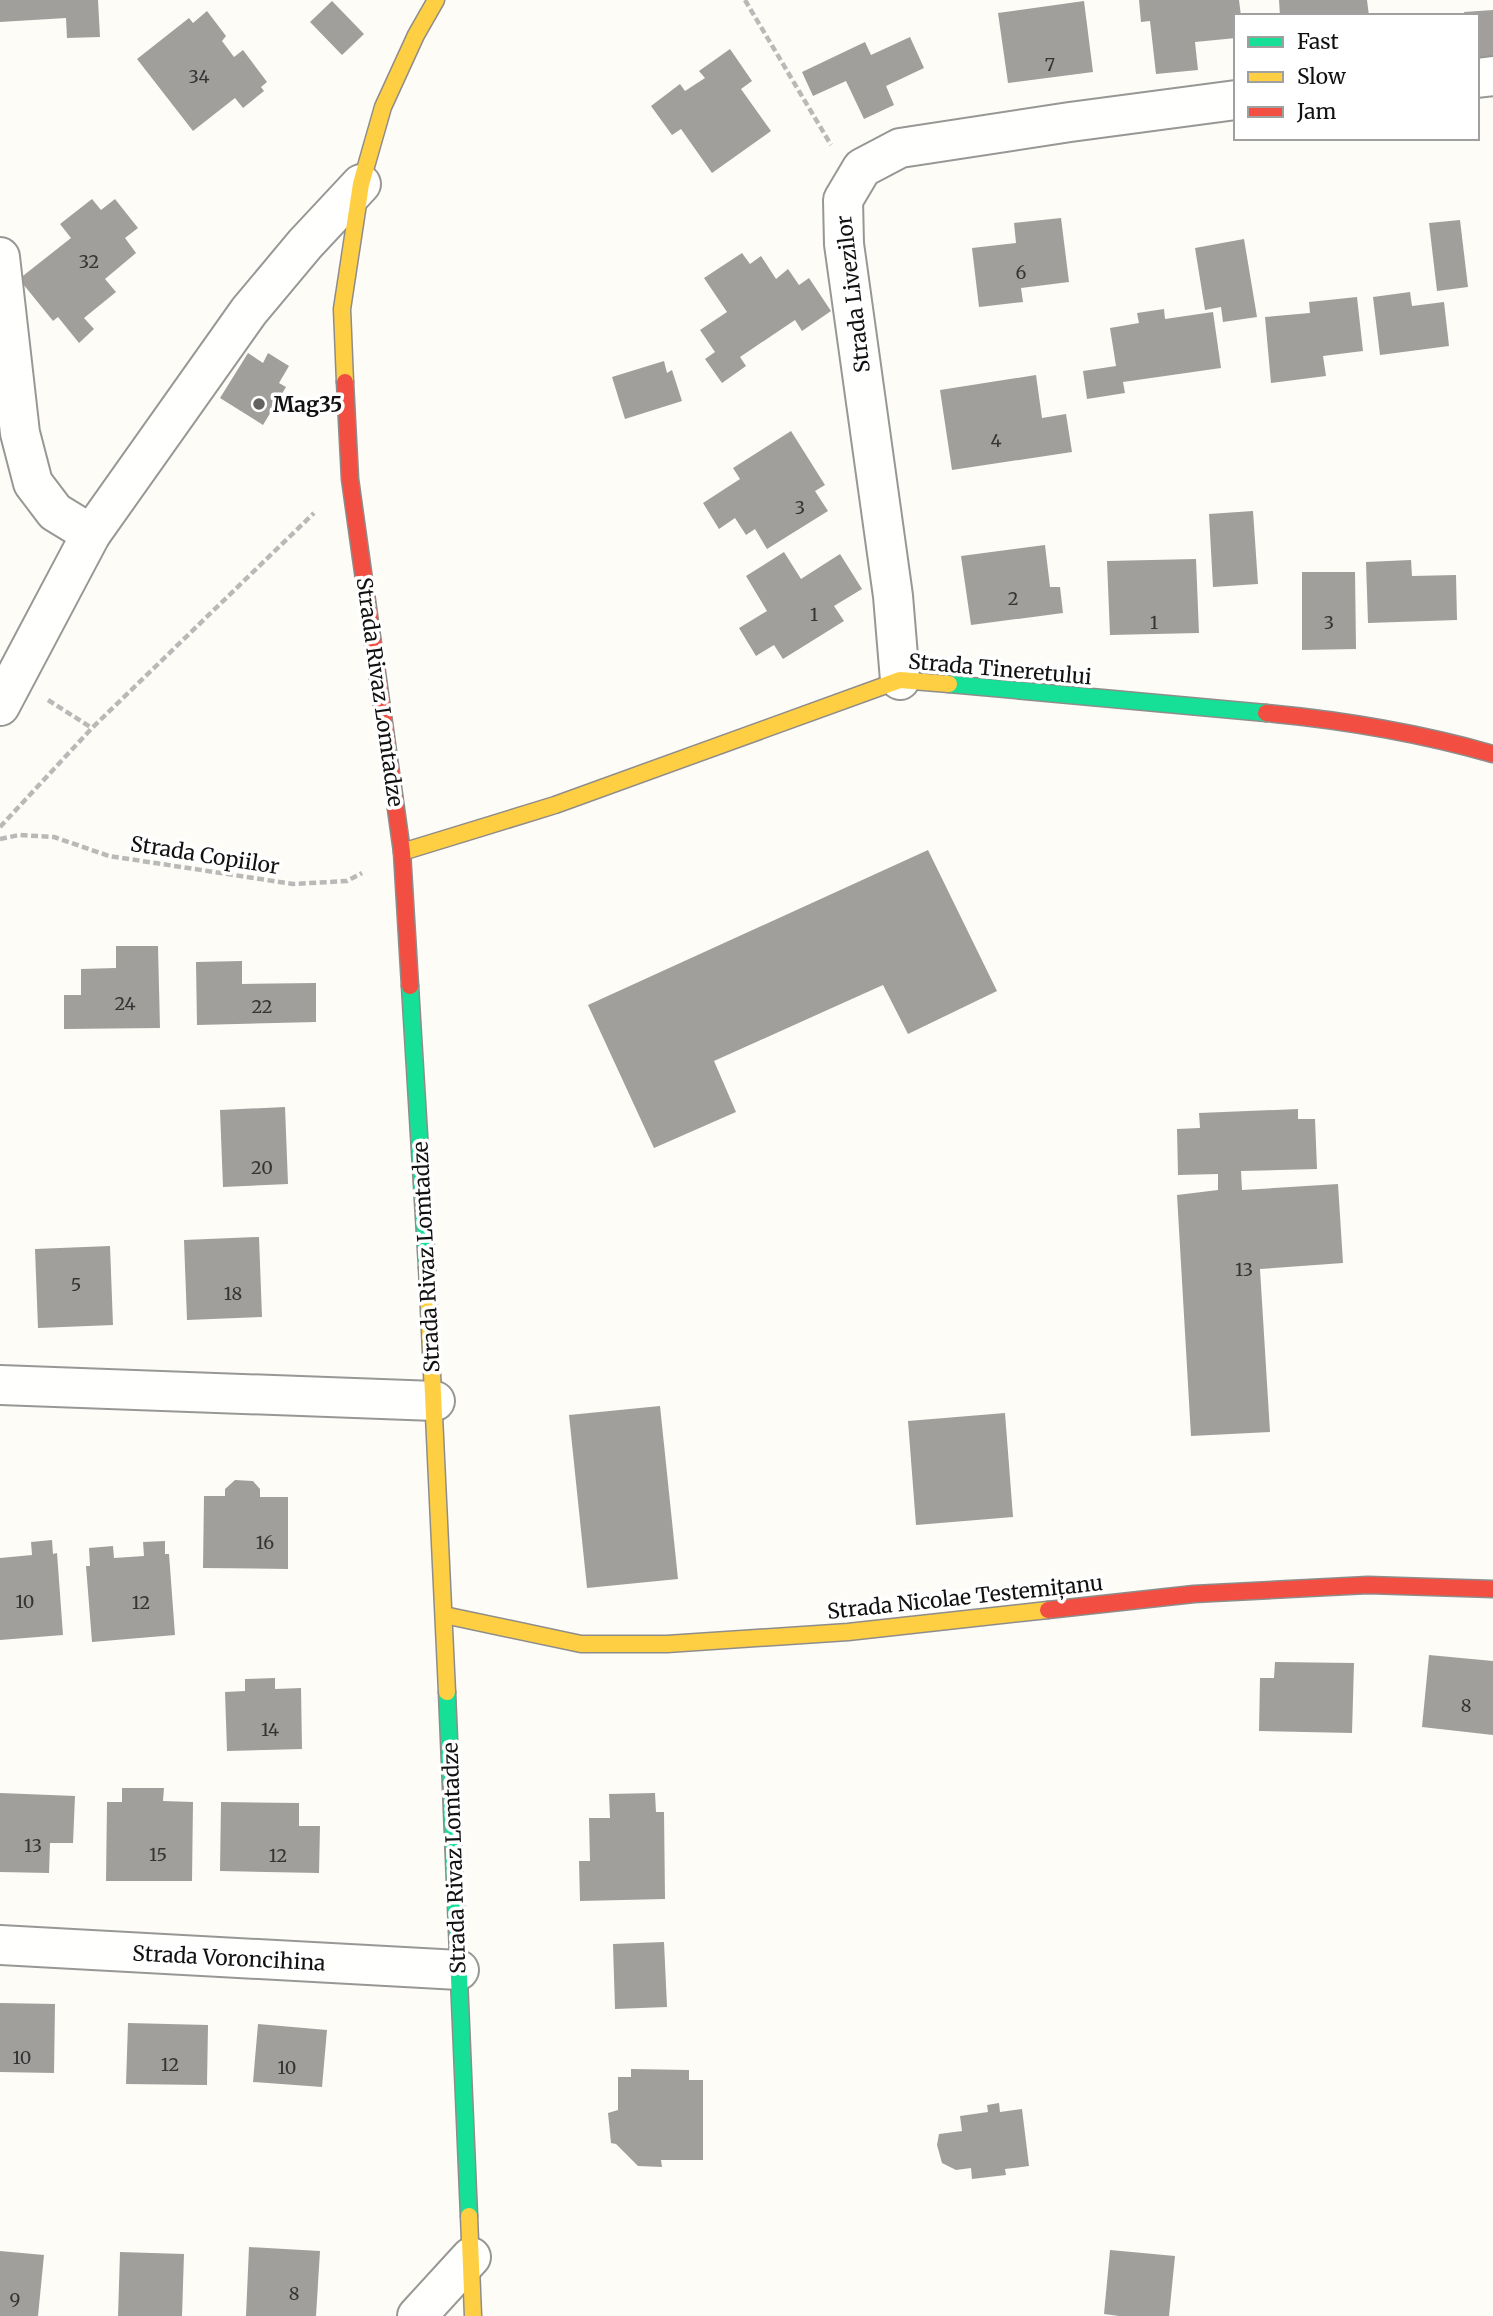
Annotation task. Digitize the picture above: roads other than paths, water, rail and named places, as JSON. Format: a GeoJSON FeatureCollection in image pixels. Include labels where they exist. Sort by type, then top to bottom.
{"type":"FeatureCollection","features":[{"type":"Feature","properties":{"kind":"street","name":"Strada Rivaz Lomtadze"},"geometry":{"type":"LineString","coordinates":[[436,0],[416,34],[383,107],[361,184],[342,309],[350,479],[402,852],[435,1401],[473,2316]]}},
{"type":"Feature","properties":{"kind":"street","name":"Strada Livezilor"},"geometry":{"type":"LineString","coordinates":[[900,680],[893,596],[844,244],[843,200],[862,168],[900,148],[1234,100]]}},
{"type":"Feature","properties":{"kind":"street"},"geometry":{"type":"LineString","coordinates":[[7,692],[91,534],[249,311],[305,244],[361,184]]}},
{"type":"Feature","properties":{"kind":"street"},"geometry":{"type":"LineString","coordinates":[[0,257],[20,433],[33,483],[55,512],[91,534]]}},
{"type":"Feature","properties":{"kind":"street","name":"Strada Tineretului"},"geometry":{"type":"LineString","coordinates":[[402,852],[498,824],[603,788],[900,680],[1320,718],[1444,740],[1493,754]]}},
{"type":"Feature","properties":{"kind":"street","name":"Strada Rivaz Lomtadze"},"geometry":{"type":"LineString","coordinates":[[0,1385],[435,1401]]}},
{"type":"Feature","properties":{"kind":"street","name":"Strada Nicolae Testemițanu"},"geometry":{"type":"LineString","coordinates":[[444,1615],[581,1644],[667,1644],[848,1632],[1194,1594],[1368,1585],[1493,1589]]}},
{"type":"Feature","properties":{"kind":"street","name":"Strada Voroncihina"},"geometry":{"type":"LineString","coordinates":[[0,1945],[459,1970]]}},
{"type":"Feature","properties":{"kind":"street"},"geometry":{"type":"LineString","coordinates":[[417,2316],[471,2258]]}},
{"type":"Feature","properties":{"kind":"place","name":"Mag35"},"geometry":{"type":"Point","coordinates":[259,404]}}]}
